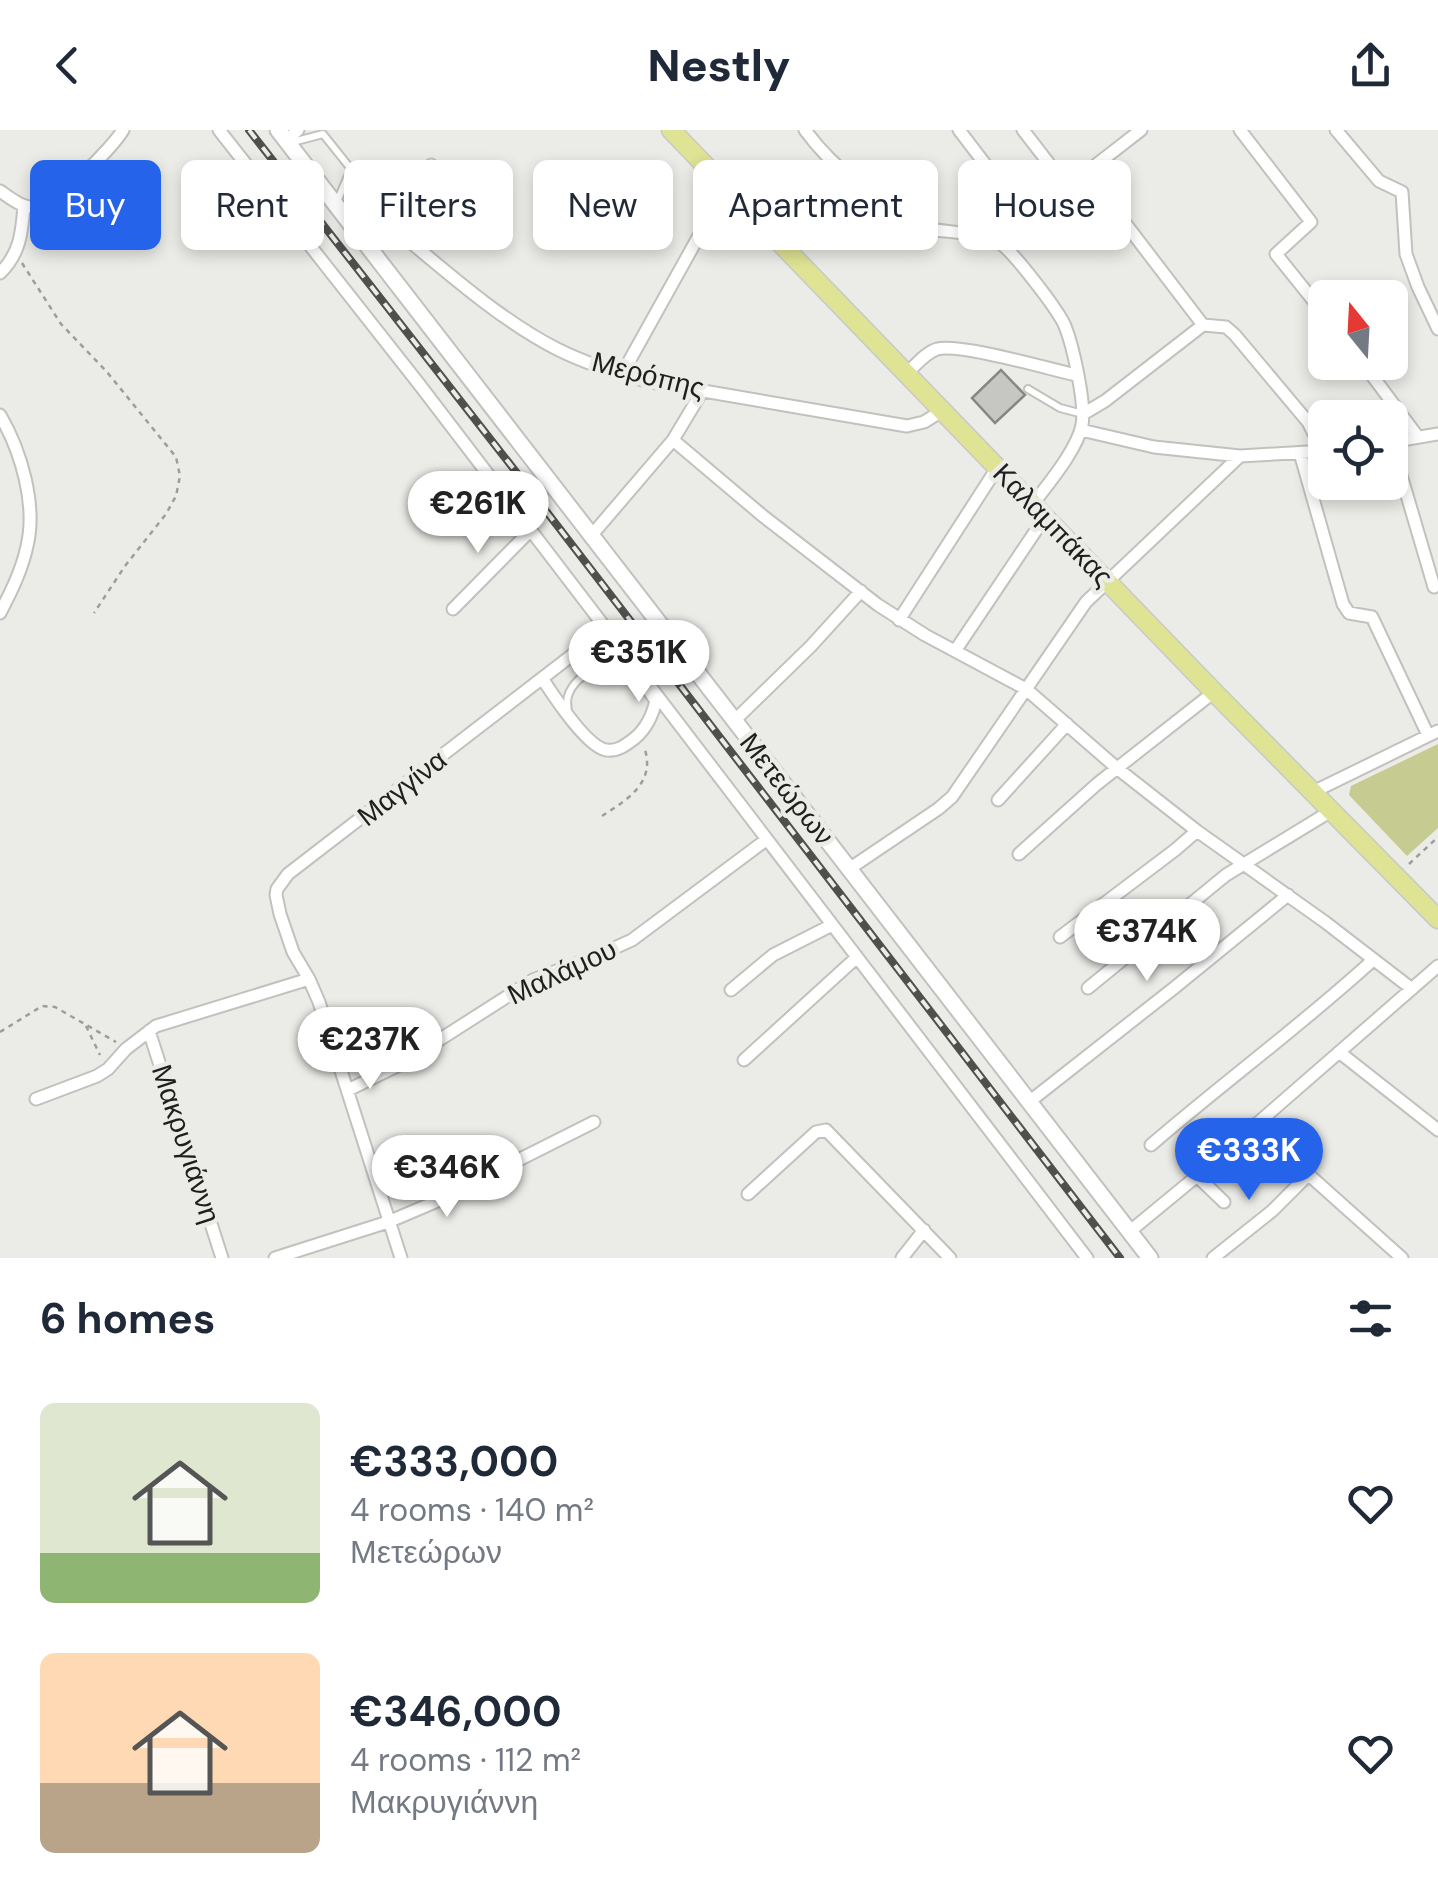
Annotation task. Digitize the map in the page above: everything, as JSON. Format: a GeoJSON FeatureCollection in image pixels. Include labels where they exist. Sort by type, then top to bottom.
{"type":"FeatureCollection","features":[{"type":"Feature","properties":{"kind":"main road","name":"Καλαμπάκας"},"geometry":{"type":"LineString","coordinates":[[670,130],[698,160]]}},
{"type":"Feature","properties":{"kind":"main road","name":"Καλαμπάκας"},"geometry":{"type":"LineString","coordinates":[[785,250],[1438,919]]}},
{"type":"Feature","properties":{"kind":"street"},"geometry":{"type":"LineString","coordinates":[[0,191],[24,206],[52,200],[94,163],[123,130]]}},
{"type":"Feature","properties":{"kind":"street"},"geometry":{"type":"LineString","coordinates":[[219,130],[531,530],[656,701],[1087,1258]]}},
{"type":"Feature","properties":{"kind":"street"},"geometry":{"type":"LineString","coordinates":[[806,130],[860,186],[928,229],[958,234]]}},
{"type":"Feature","properties":{"kind":"street"},"geometry":{"type":"LineString","coordinates":[[960,130],[982,160]]}},
{"type":"Feature","properties":{"kind":"street"},"geometry":{"type":"LineString","coordinates":[[1024,130],[1047,160]]}},
{"type":"Feature","properties":{"kind":"street"},"geometry":{"type":"LineString","coordinates":[[1240,130],[1311,222],[1276,254],[1308,293]]}},
{"type":"Feature","properties":{"kind":"street"},"geometry":{"type":"LineString","coordinates":[[1336,130],[1378,181],[1402,192],[1406,254],[1438,329]]}},
{"type":"Feature","properties":{"kind":"street"},"geometry":{"type":"LineString","coordinates":[[1101,160],[1138,131]]}},
{"type":"Feature","properties":{"kind":"street","name":"Μετεώρων"},"geometry":{"type":"LineString","coordinates":[[288,136],[344,217]]}},
{"type":"Feature","properties":{"kind":"street"},"geometry":{"type":"LineString","coordinates":[[0,273],[16,253],[24,206]]}},
{"type":"Feature","properties":{"kind":"street"},"geometry":{"type":"LineString","coordinates":[[1131,231],[1203,325]]}},
{"type":"Feature","properties":{"kind":"street"},"geometry":{"type":"LineString","coordinates":[[622,374],[693,246]]}},
{"type":"Feature","properties":{"kind":"street","name":"Μετεώρων"},"geometry":{"type":"LineString","coordinates":[[370,250],[1150,1258]]}},
{"type":"Feature","properties":{"kind":"street","name":"Μερόπης"},"geometry":{"type":"LineString","coordinates":[[422,250],[531,333],[571,355],[622,374],[907,426],[924,422],[942,411]]}},
{"type":"Feature","properties":{"kind":"street"},"geometry":{"type":"LineString","coordinates":[[955,651],[1039,511],[1081,430],[1083,414],[1076,374],[1061,318],[1006,250]]}},
{"type":"Feature","properties":{"kind":"street"},"geometry":{"type":"LineString","coordinates":[[1083,414],[1106,401],[1203,325],[1228,328],[1308,422]]}},
{"type":"Feature","properties":{"kind":"street"},"geometry":{"type":"LineString","coordinates":[[906,374],[926,356],[951,348],[1076,374]]}},
{"type":"Feature","properties":{"kind":"street"},"geometry":{"type":"LineString","coordinates":[[1375,380],[1418,437]]}},
{"type":"Feature","properties":{"kind":"street"},"geometry":{"type":"LineString","coordinates":[[591,536],[673,440],[703,390]]}},
{"type":"Feature","properties":{"kind":"street"},"geometry":{"type":"LineString","coordinates":[[0,416],[25,483],[30,526],[19,573],[0,613]]}},
{"type":"Feature","properties":{"kind":"street"},"geometry":{"type":"LineString","coordinates":[[1081,430],[1154,447],[1240,456],[1308,452]]}},
{"type":"Feature","properties":{"kind":"street"},"geometry":{"type":"LineString","coordinates":[[1408,438],[1438,434]]}},
{"type":"Feature","properties":{"kind":"street"},"geometry":{"type":"LineString","coordinates":[[673,440],[750,506],[899,620],[1026,689],[1197,831],[1412,989]]}},
{"type":"Feature","properties":{"kind":"street"},"geometry":{"type":"LineString","coordinates":[[1300,453],[1342,604],[1349,613],[1372,617],[1433,733],[1312,792]]}},
{"type":"Feature","properties":{"kind":"street"},"geometry":{"type":"LineString","coordinates":[[849,869],[952,797],[1086,602],[1240,456]]}},
{"type":"Feature","properties":{"kind":"street"},"geometry":{"type":"LineString","coordinates":[[899,620],[997,468]]}},
{"type":"Feature","properties":{"kind":"street"},"geometry":{"type":"LineString","coordinates":[[1408,498],[1434,586]]}},
{"type":"Feature","properties":{"kind":"street"},"geometry":{"type":"LineString","coordinates":[[453,610],[531,530]]}},
{"type":"Feature","properties":{"kind":"street"},"geometry":{"type":"LineString","coordinates":[[734,721],[861,592]]}},
{"type":"Feature","properties":{"kind":"street","name":"Μαγγίνα"},"geometry":{"type":"LineString","coordinates":[[309,979],[284,925],[276,895],[280,883],[606,628]]}},
{"type":"Feature","properties":{"kind":"street"},"geometry":{"type":"LineString","coordinates":[[542,678],[568,715],[598,747],[609,751],[620,749],[644,729],[656,701]]}},
{"type":"Feature","properties":{"kind":"street"},"geometry":{"type":"LineString","coordinates":[[1019,854],[1097,784],[1214,692]]}},
{"type":"Feature","properties":{"kind":"street"},"geometry":{"type":"LineString","coordinates":[[998,800],[1067,724]]}},
{"type":"Feature","properties":{"kind":"street"},"geometry":{"type":"LineString","coordinates":[[1088,988],[1226,875],[1331,811]]}},
{"type":"Feature","properties":{"kind":"street"},"geometry":{"type":"LineString","coordinates":[[1060,937],[1197,831]]}},
{"type":"Feature","properties":{"kind":"street","name":"Μαλάμου"},"geometry":{"type":"LineString","coordinates":[[348,1090],[403,1063],[533,980],[632,940],[766,840]]}},
{"type":"Feature","properties":{"kind":"street"},"geometry":{"type":"LineString","coordinates":[[1029,1102],[1288,895]]}},
{"type":"Feature","properties":{"kind":"street"},"geometry":{"type":"LineString","coordinates":[[731,990],[773,955],[832,925]]}},
{"type":"Feature","properties":{"kind":"street"},"geometry":{"type":"LineString","coordinates":[[744,1060],[856,958]]}},
{"type":"Feature","properties":{"kind":"street"},"geometry":{"type":"LineString","coordinates":[[1152,1145],[1251,1060],[1321,1007],[1372,960]]}},
{"type":"Feature","properties":{"kind":"street"},"geometry":{"type":"LineString","coordinates":[[1130,1232],[1438,966]]}},
{"type":"Feature","properties":{"kind":"street"},"geometry":{"type":"LineString","coordinates":[[309,979],[401,1258]]}},
{"type":"Feature","properties":{"kind":"street","name":"Μακρυγιάννη"},"geometry":{"type":"LineString","coordinates":[[36,1099],[97,1076],[126,1048],[174,1019],[309,979]]}},
{"type":"Feature","properties":{"kind":"street","name":"Μακρυγιάννη"},"geometry":{"type":"LineString","coordinates":[[150,1031],[222,1258]]}},
{"type":"Feature","properties":{"kind":"street"},"geometry":{"type":"LineString","coordinates":[[1339,1052],[1438,1130]]}},
{"type":"Feature","properties":{"kind":"street"},"geometry":{"type":"LineString","coordinates":[[276,1258],[388,1222],[435,1202],[594,1122]]}},
{"type":"Feature","properties":{"kind":"street"},"geometry":{"type":"LineString","coordinates":[[1253,1126],[1402,1258]]}},
{"type":"Feature","properties":{"kind":"street"},"geometry":{"type":"LineString","coordinates":[[748,1194],[816,1132],[826,1130],[950,1258]]}},
{"type":"Feature","properties":{"kind":"street"},"geometry":{"type":"LineString","coordinates":[[1213,1258],[1272,1211],[1308,1175]]}},
{"type":"Feature","properties":{"kind":"street"},"geometry":{"type":"LineString","coordinates":[[1197,1176],[1224,1202]]}},
{"type":"Feature","properties":{"kind":"street"},"geometry":{"type":"LineString","coordinates":[[902,1258],[924,1230]]}},
{"type":"Feature","properties":{"kind":"lane"},"geometry":{"type":"LineString","coordinates":[[288,136],[323,134],[351,169],[335,205]]}},
{"type":"Feature","properties":{"kind":"lane"},"geometry":{"type":"LineString","coordinates":[[1028,388],[1060,408],[1083,414]]}},
{"type":"Feature","properties":{"kind":"lane"},"geometry":{"type":"LineString","coordinates":[[568,715],[568,696],[592,671],[616,667],[628,670],[642,681]]}},
{"type":"Feature","properties":{"kind":"path"},"geometry":{"type":"LineString","coordinates":[[16,253],[61,324],[107,372],[176,457],[180,476],[176,496],[94,613]]}},
{"type":"Feature","properties":{"kind":"path"},"geometry":{"type":"LineString","coordinates":[[602,816],[642,785],[648,762],[638,735]]}},
{"type":"Feature","properties":{"kind":"path"},"geometry":{"type":"LineString","coordinates":[[1409,864],[1438,838]]}},
{"type":"Feature","properties":{"kind":"path"},"geometry":{"type":"LineString","coordinates":[[0,1032],[42,1006],[55,1007],[126,1048]]}},
{"type":"Feature","properties":{"kind":"path"},"geometry":{"type":"LineString","coordinates":[[83,1022],[108,1069]]}},
{"type":"Feature","properties":{"kind":"green space"},"geometry":{"type":"Polygon","coordinates":[[[1438,744],[1438,828],[1407,856],[1349,795],[1351,786],[1438,744]]]}},
{"type":"Feature","properties":{"kind":"building"},"geometry":{"type":"Polygon","coordinates":[[[1001,370],[1025,395],[995,423],[972,398],[1001,370]]]}},
{"type":"Feature","properties":{"kind":"railway"},"geometry":{"type":"LineString","coordinates":[[249,130],[1120,1258]]}}]}
